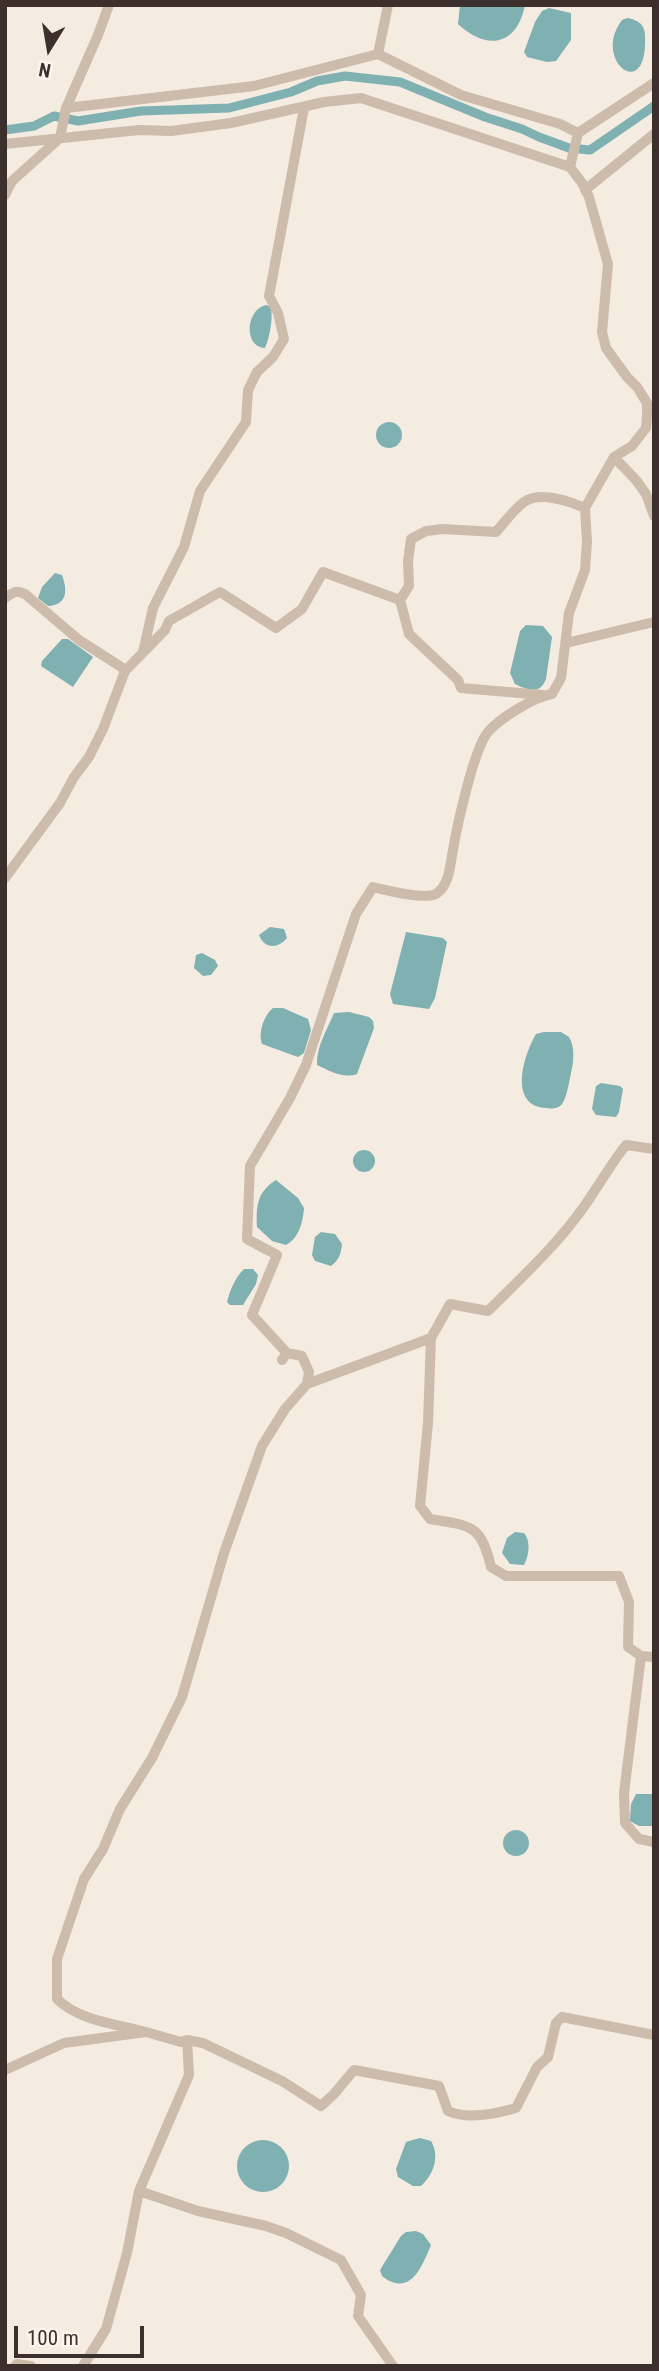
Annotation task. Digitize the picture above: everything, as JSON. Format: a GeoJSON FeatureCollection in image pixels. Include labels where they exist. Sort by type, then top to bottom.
{"type":"FeatureCollection","features":[{"type":"Feature","properties":{"kind":"street"},"geometry":{"type":"LineString","coordinates":[[5,195],[12,181],[60,138],[65,111],[109,5]]}},
{"type":"Feature","properties":{"kind":"street"},"geometry":{"type":"LineString","coordinates":[[378,54],[388,5]]}},
{"type":"Feature","properties":{"kind":"street"},"geometry":{"type":"LineString","coordinates":[[65,111],[254,86],[378,54],[461,95],[560,124],[578,133]]}},
{"type":"Feature","properties":{"kind":"street"},"geometry":{"type":"LineString","coordinates":[[585,508],[564,499],[526,500],[496,532],[426,531],[411,539],[409,586],[400,600],[409,634],[457,680],[461,688],[552,694],[561,678],[569,613],[585,570],[585,508],[614,457],[632,446],[646,428],[647,404],[606,348],[602,332],[608,264],[585,190],[571,164],[578,133],[654,83]]}},
{"type":"Feature","properties":{"kind":"street"},"geometry":{"type":"LineString","coordinates":[[5,144],[139,130],[171,131],[231,123],[361,98],[571,164]]}},
{"type":"Feature","properties":{"kind":"street"},"geometry":{"type":"LineString","coordinates":[[142,654],[153,608],[184,547],[200,491],[246,422],[248,390],[257,372],[273,357],[284,339],[278,313],[269,296],[304,107]]}},
{"type":"Feature","properties":{"kind":"street"},"geometry":{"type":"LineString","coordinates":[[585,190],[654,134]]}},
{"type":"Feature","properties":{"kind":"street"},"geometry":{"type":"LineString","coordinates":[[614,457],[646,494],[654,516]]}},
{"type":"Feature","properties":{"kind":"street"},"geometry":{"type":"LineString","coordinates":[[5,878],[60,803],[89,757],[126,670],[165,630],[169,621],[220,592],[276,628],[302,609],[323,572],[400,600]]}},
{"type":"Feature","properties":{"kind":"street"},"geometry":{"type":"LineString","coordinates":[[5,598],[13,592],[25,594],[79,640],[126,670]]}},
{"type":"Feature","properties":{"kind":"street"},"geometry":{"type":"LineString","coordinates":[[566,643],[654,622]]}},
{"type":"Feature","properties":{"kind":"street"},"geometry":{"type":"LineString","coordinates":[[307,1384],[309,1372],[302,1356],[284,1357],[252,1315],[277,1255],[247,1239],[250,1166],[306,1065],[356,914],[373,887],[423,896],[436,894],[447,880],[468,788],[487,733],[517,710],[543,695]]}},
{"type":"Feature","properties":{"kind":"street"},"geometry":{"type":"LineString","coordinates":[[654,1149],[626,1145],[607,1169],[583,1208],[550,1250],[488,1311],[450,1304],[431,1338],[428,1423],[420,1506],[430,1519],[467,1525],[485,1541],[491,1567],[506,1576],[619,1576],[629,1602],[628,1647],[641,1656],[654,1657]]}},
{"type":"Feature","properties":{"kind":"street"},"geometry":{"type":"LineString","coordinates":[[431,1338],[307,1384],[285,1409],[262,1446],[224,1553],[182,1697],[152,1758],[120,1809],[103,1849],[84,1879],[57,1959],[57,1999],[67,2008],[82,2015],[181,2042],[187,2040],[203,2043],[282,2081],[321,2106],[354,2070],[439,2086],[448,2111],[456,2115],[494,2115],[516,2108],[537,2067],[548,2057],[556,2023],[562,2017],[654,2035]]}},
{"type":"Feature","properties":{"kind":"street"},"geometry":{"type":"LineString","coordinates":[[641,1656],[624,1793],[625,1823],[639,1839],[654,1842]]}},
{"type":"Feature","properties":{"kind":"street"},"geometry":{"type":"LineString","coordinates":[[5,2070],[64,2043],[146,2032]]}},
{"type":"Feature","properties":{"kind":"street"},"geometry":{"type":"LineString","coordinates":[[83,2366],[106,2329],[127,2253],[139,2191],[189,2076],[187,2040]]}},
{"type":"Feature","properties":{"kind":"street"},"geometry":{"type":"LineString","coordinates":[[139,2191],[198,2211],[276,2230],[341,2260],[361,2295],[358,2316],[393,2366]]}},
{"type":"Feature","properties":{"kind":"street"},"geometry":{"type":"LineString","coordinates":[[15,2366],[31,2366]]}},
{"type":"Feature","properties":{"kind":"water"},"geometry":{"type":"Polygon","coordinates":[[[460,5],[525,5],[515,29],[508,36],[490,41],[469,33],[458,24],[460,5]]]}},
{"type":"Feature","properties":{"kind":"water"},"geometry":{"type":"Polygon","coordinates":[[[549,8],[571,13],[571,40],[556,61],[547,62],[527,57],[524,52],[535,22],[542,11],[549,8]]]}},
{"type":"Feature","properties":{"kind":"water"},"geometry":{"type":"Polygon","coordinates":[[[627,18],[640,23],[645,36],[644,57],[638,68],[631,72],[623,69],[616,61],[613,49],[614,35],[622,20],[627,18]]]}},
{"type":"Feature","properties":{"kind":"water"},"geometry":{"type":"Polygon","coordinates":[[[266,305],[271,307],[272,317],[265,348],[253,341],[250,328],[254,313],[266,305]]]}},
{"type":"Feature","properties":{"kind":"water"},"geometry":{"type":"Polygon","coordinates":[[[389,422],[398,426],[402,435],[398,444],[389,448],[380,444],[376,435],[380,426],[389,422]]]}},
{"type":"Feature","properties":{"kind":"water"},"geometry":{"type":"Polygon","coordinates":[[[55,573],[62,575],[65,592],[59,603],[48,606],[38,598],[42,587],[55,573]]]}},
{"type":"Feature","properties":{"kind":"water"},"geometry":{"type":"Polygon","coordinates":[[[526,625],[543,626],[552,637],[546,679],[540,687],[533,690],[515,684],[510,673],[520,631],[526,625]]]}},
{"type":"Feature","properties":{"kind":"water"},"geometry":{"type":"Polygon","coordinates":[[[62,639],[68,639],[93,657],[73,687],[41,666],[42,661],[62,639]]]}},
{"type":"Feature","properties":{"kind":"water"},"geometry":{"type":"Polygon","coordinates":[[[270,927],[284,929],[287,938],[276,946],[264,943],[259,935],[270,927]]]}},
{"type":"Feature","properties":{"kind":"water"},"geometry":{"type":"Polygon","coordinates":[[[406,932],[443,938],[447,942],[435,998],[429,1009],[393,1004],[390,994],[406,932]]]}},
{"type":"Feature","properties":{"kind":"water"},"geometry":{"type":"Polygon","coordinates":[[[202,953],[215,960],[218,966],[211,975],[203,976],[194,968],[196,955],[202,953]]]}},
{"type":"Feature","properties":{"kind":"water"},"geometry":{"type":"Polygon","coordinates":[[[273,1008],[283,1008],[308,1019],[311,1030],[304,1053],[298,1057],[262,1044],[263,1024],[273,1008]]]}},
{"type":"Feature","properties":{"kind":"water"},"geometry":{"type":"Polygon","coordinates":[[[349,1012],[369,1017],[374,1028],[357,1074],[347,1076],[317,1065],[317,1058],[334,1013],[349,1012]]]}},
{"type":"Feature","properties":{"kind":"water"},"geometry":{"type":"Polygon","coordinates":[[[561,1032],[569,1037],[573,1050],[567,1093],[562,1104],[555,1108],[535,1105],[527,1099],[523,1090],[523,1067],[531,1043],[536,1034],[561,1032]]]}},
{"type":"Feature","properties":{"kind":"water"},"geometry":{"type":"Polygon","coordinates":[[[601,1083],[620,1086],[623,1089],[616,1117],[596,1115],[592,1109],[596,1086],[601,1083]]]}},
{"type":"Feature","properties":{"kind":"water"},"geometry":{"type":"Polygon","coordinates":[[[364,1150],[372,1153],[375,1161],[372,1169],[364,1172],[356,1169],[353,1161],[356,1153],[364,1150]]]}},
{"type":"Feature","properties":{"kind":"water"},"geometry":{"type":"Polygon","coordinates":[[[276,1180],[298,1198],[304,1208],[300,1229],[286,1245],[272,1241],[257,1227],[261,1195],[276,1180]]]}},
{"type":"Feature","properties":{"kind":"water"},"geometry":{"type":"Polygon","coordinates":[[[321,1232],[335,1234],[342,1244],[339,1256],[331,1266],[315,1261],[312,1255],[315,1237],[321,1232]]]}},
{"type":"Feature","properties":{"kind":"water"},"geometry":{"type":"Polygon","coordinates":[[[244,1269],[253,1269],[258,1275],[256,1284],[243,1305],[230,1305],[227,1302],[231,1289],[244,1269]]]}},
{"type":"Feature","properties":{"kind":"water"},"geometry":{"type":"Polygon","coordinates":[[[515,1532],[524,1533],[528,1540],[524,1565],[510,1564],[502,1553],[507,1538],[515,1532]]]}},
{"type":"Feature","properties":{"kind":"water"},"geometry":{"type":"Polygon","coordinates":[[[636,1794],[654,1794],[653,1826],[639,1826],[630,1821],[631,1804],[636,1794]]]}},
{"type":"Feature","properties":{"kind":"water"},"geometry":{"type":"Polygon","coordinates":[[[516,1830],[525,1834],[529,1843],[525,1852],[516,1856],[507,1852],[503,1843],[507,1834],[516,1830]]]}},
{"type":"Feature","properties":{"kind":"water"},"geometry":{"type":"Polygon","coordinates":[[[420,2138],[431,2141],[435,2159],[426,2181],[421,2186],[413,2186],[398,2177],[396,2169],[406,2142],[420,2138]]]}},
{"type":"Feature","properties":{"kind":"water"},"geometry":{"type":"Polygon","coordinates":[[[263,2140],[273,2142],[281,2148],[287,2156],[287,2176],[281,2184],[273,2190],[263,2192],[253,2190],[245,2184],[239,2176],[237,2166],[239,2156],[245,2148],[253,2142],[263,2140]]]}},
{"type":"Feature","properties":{"kind":"water"},"geometry":{"type":"Polygon","coordinates":[[[416,2231],[423,2234],[431,2245],[414,2277],[400,2284],[382,2276],[380,2270],[401,2236],[406,2232],[416,2231]]]}},
{"type":"Feature","properties":{"kind":"waterway"},"geometry":{"type":"LineString","coordinates":[[5,130],[34,126],[54,116],[78,121],[141,111],[229,108],[291,92],[317,81],[345,76],[400,82],[569,148],[590,150],[654,106]]}}]}
